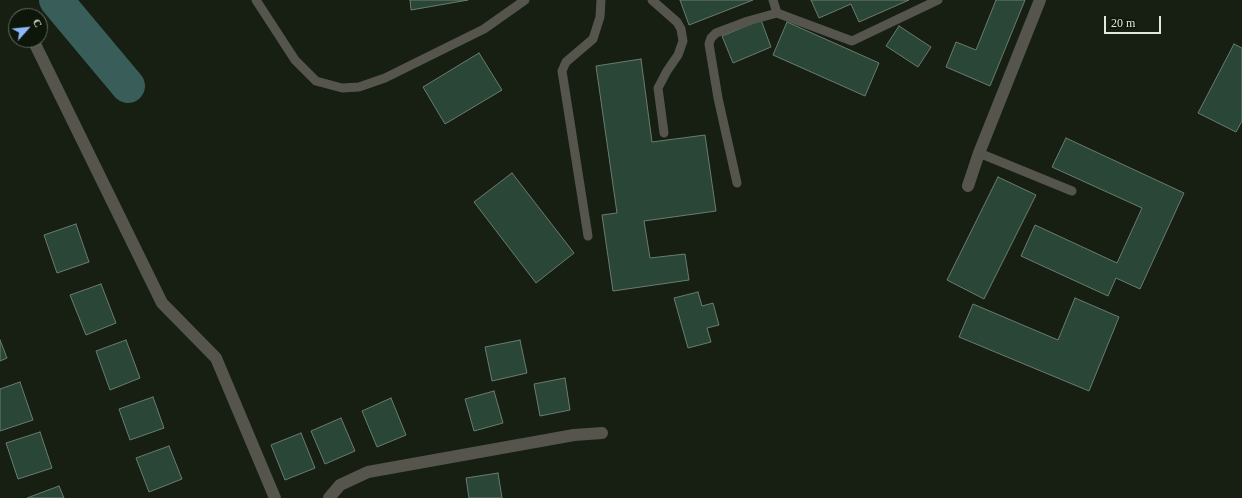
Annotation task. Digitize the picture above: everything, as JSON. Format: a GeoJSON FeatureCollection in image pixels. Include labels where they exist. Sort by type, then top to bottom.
{"type":"FeatureCollection","features":[{"type":"Feature","properties":{"kind":"street"},"geometry":{"type":"LineString","coordinates":[[968,186],[979,153],[1040,0]]}},
{"type":"Feature","properties":{"kind":"street"},"geometry":{"type":"LineString","coordinates":[[37,48],[162,303],[216,358],[275,498]]}},
{"type":"Feature","properties":{"kind":"street"},"geometry":{"type":"LineString","coordinates":[[329,498],[340,486],[368,472],[574,435],[602,433]]}},
{"type":"Feature","properties":{"kind":"lane"},"geometry":{"type":"LineString","coordinates":[[256,0],[295,60],[316,81],[342,88],[359,87],[385,78],[484,29],[525,0]]}},
{"type":"Feature","properties":{"kind":"lane"},"geometry":{"type":"LineString","coordinates":[[588,236],[562,71],[566,62],[593,39],[600,17],[601,0]]}},
{"type":"Feature","properties":{"kind":"lane"},"geometry":{"type":"LineString","coordinates":[[652,0],[677,22],[681,29],[683,41],[678,56],[667,71],[658,88],[664,133]]}},
{"type":"Feature","properties":{"kind":"lane"},"geometry":{"type":"LineString","coordinates":[[773,0],[777,13]]}},
{"type":"Feature","properties":{"kind":"lane"},"geometry":{"type":"LineString","coordinates":[[737,183],[718,98],[709,44],[711,38],[716,33],[748,21],[777,13],[852,41],[938,0]]}},
{"type":"Feature","properties":{"kind":"lane"},"geometry":{"type":"LineString","coordinates":[[979,153],[1072,190]]}},
{"type":"Feature","properties":{"kind":"building"},"geometry":{"type":"Polygon","coordinates":[[[410,0],[468,0],[411,10],[410,0]]]}},
{"type":"Feature","properties":{"kind":"building"},"geometry":{"type":"Polygon","coordinates":[[[680,0],[753,0],[689,25],[680,0]]]}},
{"type":"Feature","properties":{"kind":"building"},"geometry":{"type":"Polygon","coordinates":[[[811,0],[909,0],[859,22],[851,4],[819,18],[811,0]]]}},
{"type":"Feature","properties":{"kind":"building"},"geometry":{"type":"Polygon","coordinates":[[[996,0],[1025,0],[990,86],[946,67],[956,42],[976,50],[996,0]]]}},
{"type":"Feature","properties":{"kind":"building"},"geometry":{"type":"Polygon","coordinates":[[[761,20],[771,47],[733,63],[722,36],[761,20]]]}},
{"type":"Feature","properties":{"kind":"building"},"geometry":{"type":"Polygon","coordinates":[[[787,22],[879,63],[865,96],[773,55],[787,22]]]}},
{"type":"Feature","properties":{"kind":"building"},"geometry":{"type":"Polygon","coordinates":[[[899,26],[931,47],[918,67],[886,46],[899,26]]]}},
{"type":"Feature","properties":{"kind":"building"},"geometry":{"type":"Polygon","coordinates":[[[1234,44],[1242,48],[1242,121],[1236,132],[1198,113],[1234,44]]]}},
{"type":"Feature","properties":{"kind":"building"},"geometry":{"type":"Polygon","coordinates":[[[479,53],[502,90],[445,124],[423,87],[479,53]]]}},
{"type":"Feature","properties":{"kind":"building"},"geometry":{"type":"Polygon","coordinates":[[[641,59],[652,142],[705,135],[716,211],[644,221],[650,258],[685,254],[689,280],[613,291],[602,215],[617,213],[596,66],[641,59]]]}},
{"type":"Feature","properties":{"kind":"building"},"geometry":{"type":"Polygon","coordinates":[[[1066,138],[1184,193],[1140,289],[1116,278],[1108,296],[1021,256],[1035,225],[1117,263],[1142,208],[1052,167],[1066,138]]]}},
{"type":"Feature","properties":{"kind":"building"},"geometry":{"type":"Polygon","coordinates":[[[512,173],[574,253],[536,283],[474,202],[512,173]]]}},
{"type":"Feature","properties":{"kind":"building"},"geometry":{"type":"Polygon","coordinates":[[[998,177],[1036,195],[984,299],[947,280],[998,177]]]}},
{"type":"Feature","properties":{"kind":"building"},"geometry":{"type":"Polygon","coordinates":[[[76,224],[89,262],[57,273],[44,235],[76,224]]]}},
{"type":"Feature","properties":{"kind":"building"},"geometry":{"type":"Polygon","coordinates":[[[101,284],[116,323],[86,335],[70,295],[101,284]]]}},
{"type":"Feature","properties":{"kind":"building"},"geometry":{"type":"Polygon","coordinates":[[[698,292],[702,306],[713,303],[719,325],[707,328],[711,342],[688,348],[674,298],[698,292]]]}},
{"type":"Feature","properties":{"kind":"building"},"geometry":{"type":"Polygon","coordinates":[[[1075,298],[1119,317],[1089,391],[959,337],[973,304],[1058,340],[1075,298]]]}},
{"type":"Feature","properties":{"kind":"building"},"geometry":{"type":"Polygon","coordinates":[[[0,340],[7,358],[0,361],[0,340]]]}},
{"type":"Feature","properties":{"kind":"building"},"geometry":{"type":"Polygon","coordinates":[[[126,340],[140,378],[110,390],[96,351],[126,340]]]}},
{"type":"Feature","properties":{"kind":"building"},"geometry":{"type":"Polygon","coordinates":[[[520,340],[527,373],[492,381],[485,347],[520,340]]]}},
{"type":"Feature","properties":{"kind":"building"},"geometry":{"type":"Polygon","coordinates":[[[565,378],[570,410],[540,416],[534,384],[565,378]]]}},
{"type":"Feature","properties":{"kind":"building"},"geometry":{"type":"Polygon","coordinates":[[[20,382],[33,420],[0,431],[0,389],[20,382]]]}},
{"type":"Feature","properties":{"kind":"building"},"geometry":{"type":"Polygon","coordinates":[[[494,391],[503,423],[474,431],[465,399],[494,391]]]}},
{"type":"Feature","properties":{"kind":"building"},"geometry":{"type":"Polygon","coordinates":[[[153,397],[164,428],[130,440],[119,409],[153,397]]]}},
{"type":"Feature","properties":{"kind":"building"},"geometry":{"type":"Polygon","coordinates":[[[391,398],[406,435],[377,447],[362,411],[391,398]]]}},
{"type":"Feature","properties":{"kind":"building"},"geometry":{"type":"Polygon","coordinates":[[[341,418],[355,451],[325,464],[311,431],[341,418]]]}},
{"type":"Feature","properties":{"kind":"building"},"geometry":{"type":"Polygon","coordinates":[[[40,432],[52,468],[18,479],[6,443],[40,432]]]}},
{"type":"Feature","properties":{"kind":"building"},"geometry":{"type":"Polygon","coordinates":[[[301,433],[315,468],[285,480],[271,445],[301,433]]]}},
{"type":"Feature","properties":{"kind":"building"},"geometry":{"type":"Polygon","coordinates":[[[169,446],[182,479],[149,492],[136,458],[169,446]]]}},
{"type":"Feature","properties":{"kind":"building"},"geometry":{"type":"Polygon","coordinates":[[[498,473],[502,498],[469,498],[466,478],[498,473]]]}},
{"type":"Feature","properties":{"kind":"building"},"geometry":{"type":"Polygon","coordinates":[[[59,486],[64,498],[27,498],[59,486]]]}},
{"type":"Feature","properties":{"kind":"waterway"},"geometry":{"type":"LineString","coordinates":[[56,0],[128,86]]}}]}
